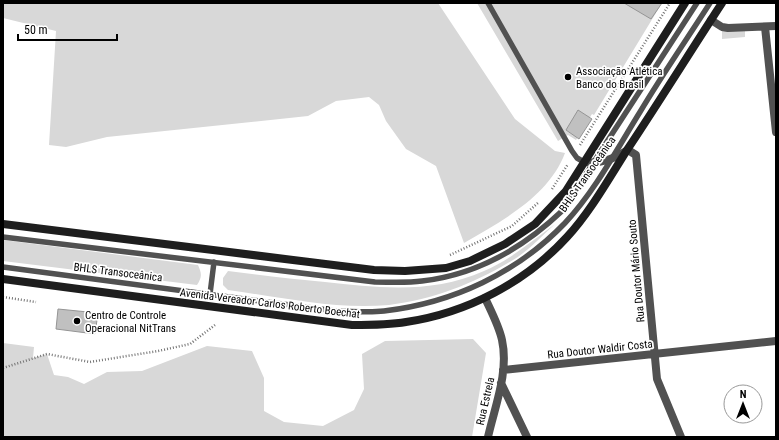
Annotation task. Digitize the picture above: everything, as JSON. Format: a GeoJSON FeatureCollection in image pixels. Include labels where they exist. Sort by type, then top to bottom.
{"type":"FeatureCollection","features":[{"type":"Feature","properties":{"kind":"main road"},"geometry":{"type":"LineString","coordinates":[[3,224],[374,270],[405,272],[446,268],[470,261],[505,244],[534,224],[566,191],[685,3]]}},
{"type":"Feature","properties":{"kind":"main road","name":"Avenida Vereador Carlos Roberto Boechat"},"geometry":{"type":"LineString","coordinates":[[3,279],[352,326],[407,322],[436,315],[485,298],[520,278],[557,247],[587,210],[628,150],[722,3]]}},
{"type":"Feature","properties":{"kind":"street"},"geometry":{"type":"LineString","coordinates":[[711,20],[728,28],[776,26]]}},
{"type":"Feature","properties":{"kind":"street"},"geometry":{"type":"LineString","coordinates":[[765,27],[776,132]]}},
{"type":"Feature","properties":{"kind":"street"},"geometry":{"type":"LineString","coordinates":[[584,162],[594,163],[610,161],[628,150]]}},
{"type":"Feature","properties":{"kind":"street","name":"Rua Doutor Mário Souto"},"geometry":{"type":"LineString","coordinates":[[628,150],[636,155],[637,160],[657,379],[681,437]]}},
{"type":"Feature","properties":{"kind":"street"},"geometry":{"type":"LineString","coordinates":[[485,298],[502,340],[503,370]]}},
{"type":"Feature","properties":{"kind":"street","name":"Rua Doutor Waldir Costa"},"geometry":{"type":"LineString","coordinates":[[503,370],[776,341]]}},
{"type":"Feature","properties":{"kind":"street","name":"Rua Estrela"},"geometry":{"type":"LineString","coordinates":[[488,437],[503,370]]}},
{"type":"Feature","properties":{"kind":"street"},"geometry":{"type":"LineString","coordinates":[[501,383],[527,437]]}},
{"type":"Feature","properties":{"kind":"lane"},"geometry":{"type":"LineString","coordinates":[[488,3],[572,151],[577,158],[584,162]]}},
{"type":"Feature","properties":{"kind":"lane","name":"BHLS Transoceânica"},"geometry":{"type":"LineString","coordinates":[[3,237],[376,282],[422,281],[472,270],[510,252],[542,230],[562,211],[697,3]]}},
{"type":"Feature","properties":{"kind":"lane","name":"BHLS Transoceânica"},"geometry":{"type":"LineString","coordinates":[[3,267],[336,311],[383,311],[433,302],[478,286],[516,264],[541,245],[566,222],[610,161],[710,3]]}},
{"type":"Feature","properties":{"kind":"lane"},"geometry":{"type":"LineString","coordinates":[[210,294],[214,262]]}},
{"type":"Feature","properties":{"kind":"path"},"geometry":{"type":"LineString","coordinates":[[580,145],[670,3]]}},
{"type":"Feature","properties":{"kind":"path"},"geometry":{"type":"LineString","coordinates":[[548,195],[568,164]]}},
{"type":"Feature","properties":{"kind":"path"},"geometry":{"type":"LineString","coordinates":[[446,257],[512,226],[542,200]]}},
{"type":"Feature","properties":{"kind":"path"},"geometry":{"type":"LineString","coordinates":[[3,297],[36,302]]}},
{"type":"Feature","properties":{"kind":"path"},"geometry":{"type":"LineString","coordinates":[[3,368],[47,354],[90,362],[158,351],[190,344],[215,325]]}},
{"type":"Feature","properties":{"kind":"shaded area"},"geometry":{"type":"Polygon","coordinates":[[[3,3],[438,3],[515,119],[555,151],[565,153],[558,168],[536,195],[494,226],[464,243],[436,166],[406,149],[386,121],[379,105],[369,97],[336,101],[308,116],[107,137],[66,147],[49,145],[56,31],[3,18],[3,3]]]}},
{"type":"Feature","properties":{"kind":"shaded area","name":"Associação Atlética Banco do Brasil"},"geometry":{"type":"Polygon","coordinates":[[[477,3],[662,3],[594,115],[592,114],[576,140],[568,135],[558,141],[477,3]]]}},
{"type":"Feature","properties":{"kind":"shaded area"},"geometry":{"type":"Polygon","coordinates":[[[722,29],[745,29],[745,37],[722,39],[722,29]]]}},
{"type":"Feature","properties":{"kind":"shaded area"},"geometry":{"type":"Polygon","coordinates":[[[555,224],[524,252],[513,260],[484,276],[437,295],[405,303],[369,306],[328,304],[228,290],[223,285],[223,278],[228,271],[365,286],[406,287],[445,283],[465,278],[494,267],[521,250],[555,224]]]}},
{"type":"Feature","properties":{"kind":"shaded area"},"geometry":{"type":"Polygon","coordinates":[[[3,240],[198,265],[201,278],[197,285],[3,261],[3,240]]]}},
{"type":"Feature","properties":{"kind":"shaded area"},"geometry":{"type":"Polygon","coordinates":[[[473,339],[486,353],[472,437],[3,437],[3,343],[34,347],[33,358],[47,354],[54,375],[68,377],[84,384],[107,372],[142,371],[207,346],[252,351],[264,378],[264,411],[284,422],[323,426],[354,410],[364,389],[362,354],[385,341],[473,339]]]}},
{"type":"Feature","properties":{"kind":"building"},"geometry":{"type":"Polygon","coordinates":[[[624,3],[662,3],[651,19],[624,3]]]}},
{"type":"Feature","properties":{"kind":"building"},"geometry":{"type":"Polygon","coordinates":[[[578,110],[592,119],[579,139],[566,130],[578,110]]]}},
{"type":"Feature","properties":{"kind":"building","name":"Centro de Controle Operacional NitTrans"},"geometry":{"type":"Polygon","coordinates":[[[58,309],[98,313],[95,334],[56,329],[58,309]]]}},
{"type":"Feature","properties":{"kind":"place","name":"Associação Atlética Banco do Brasil"},"geometry":{"type":"Point","coordinates":[568,77]}},
{"type":"Feature","properties":{"kind":"place","name":"Centro de Controle Operacional NitTrans"},"geometry":{"type":"Point","coordinates":[77,321]}}]}
